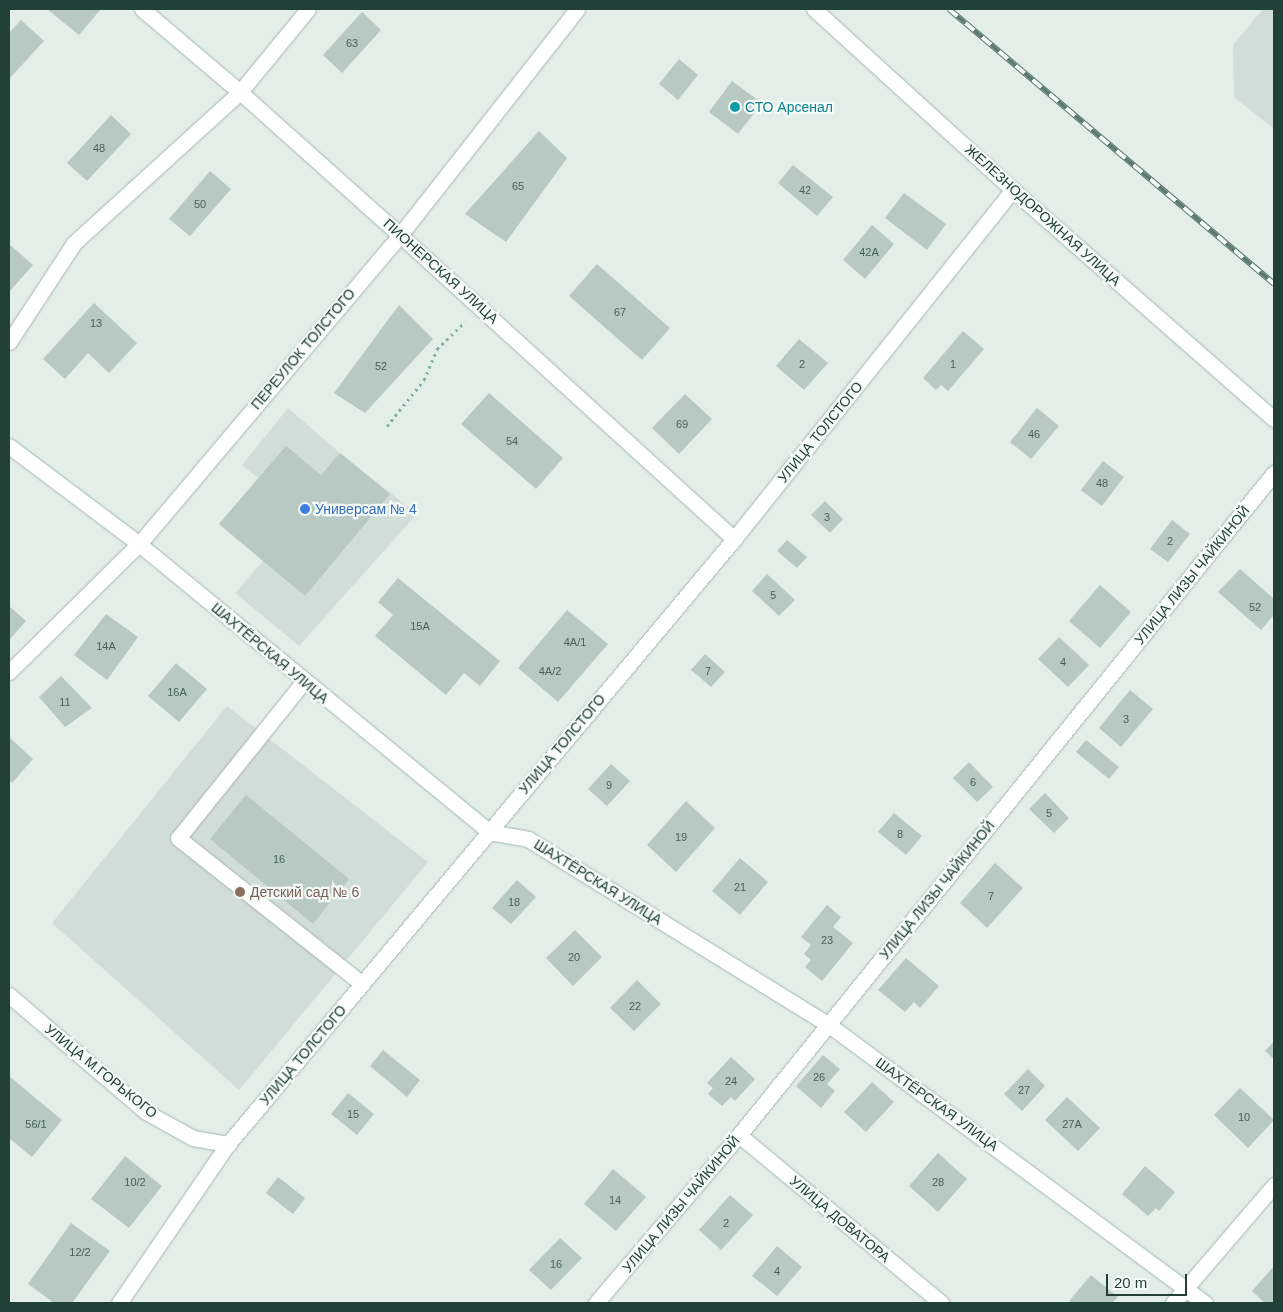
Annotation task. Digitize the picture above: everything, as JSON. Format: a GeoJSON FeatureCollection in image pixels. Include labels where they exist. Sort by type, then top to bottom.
{"type":"FeatureCollection","features":[{"type":"Feature","properties":{"kind":"street","name":"ПИОНЕРСКАЯ УЛИЦА"},"geometry":{"type":"LineString","coordinates":[[142,9],[240,92],[400,234],[734,539]]}},
{"type":"Feature","properties":{"kind":"street"},"geometry":{"type":"LineString","coordinates":[[9,342],[74,243],[240,92],[308,9]]}},
{"type":"Feature","properties":{"kind":"street","name":"ПЕРЕУЛОК ТОЛСТОГО"},"geometry":{"type":"LineString","coordinates":[[9,672],[138,544],[400,234],[578,9]]}},
{"type":"Feature","properties":{"kind":"street","name":"ЖЕЛЕЗНОДОРОЖНАЯ УЛИЦА"},"geometry":{"type":"LineString","coordinates":[[814,9],[1013,190],[1274,419]]}},
{"type":"Feature","properties":{"kind":"street","name":"УЛИЦА ТОЛСТОГО"},"geometry":{"type":"LineString","coordinates":[[119,1303],[228,1144],[734,539],[1013,190]]}},
{"type":"Feature","properties":{"kind":"street","name":"ШАХТЁРСКАЯ УЛИЦА"},"geometry":{"type":"LineString","coordinates":[[9,446],[138,544],[488,832],[528,839],[829,1025],[1205,1303]]}},
{"type":"Feature","properties":{"kind":"street","name":"УЛИЦА ЛИЗЫ ЧАЙКИНОЙ"},"geometry":{"type":"LineString","coordinates":[[596,1303],[740,1136],[1274,473]]}},
{"type":"Feature","properties":{"kind":"street"},"geometry":{"type":"LineString","coordinates":[[304,681],[178,838],[362,984]]}},
{"type":"Feature","properties":{"kind":"street","name":"УЛИЦА М.ГОРЬКОГО"},"geometry":{"type":"LineString","coordinates":[[9,995],[146,1112],[193,1138],[228,1144]]}},
{"type":"Feature","properties":{"kind":"street","name":"УЛИЦА ДОВАТОРА"},"geometry":{"type":"LineString","coordinates":[[740,1136],[941,1303]]}},
{"type":"Feature","properties":{"kind":"street"},"geometry":{"type":"LineString","coordinates":[[1173,1303],[1274,1184]]}},
{"type":"Feature","properties":{"kind":"path"},"geometry":{"type":"LineString","coordinates":[[387,426],[424,380],[437,349],[481,307]]}},
{"type":"Feature","properties":{"kind":"shaded area"},"geometry":{"type":"Polygon","coordinates":[[[1263,9],[1274,9],[1274,129],[1234,97],[1233,45],[1263,9]]]}},
{"type":"Feature","properties":{"kind":"shaded area"},"geometry":{"type":"Polygon","coordinates":[[[288,408],[340,453],[417,514],[299,646],[235,593],[263,561],[219,524],[258,478],[242,465],[288,408]]]}},
{"type":"Feature","properties":{"kind":"shaded area","name":"Детский сад № 6"},"geometry":{"type":"Polygon","coordinates":[[[227,706],[428,862],[239,1090],[52,923],[227,706]]]}},
{"type":"Feature","properties":{"kind":"building"},"geometry":{"type":"Polygon","coordinates":[[[47,9],[99,9],[100,10],[79,35],[47,9]]]}},
{"type":"Feature","properties":{"kind":"building"},"geometry":{"type":"Polygon","coordinates":[[[362,12],[381,30],[342,73],[323,55],[362,12]]]}},
{"type":"Feature","properties":{"kind":"building"},"geometry":{"type":"Polygon","coordinates":[[[21,20],[44,41],[9,79],[9,33],[21,20]]]}},
{"type":"Feature","properties":{"kind":"building"},"geometry":{"type":"Polygon","coordinates":[[[679,59],[698,75],[678,100],[659,84],[679,59]]]}},
{"type":"Feature","properties":{"kind":"building","name":"СТО Арсенал"},"geometry":{"type":"Polygon","coordinates":[[[732,81],[762,103],[738,134],[709,112],[732,81]]]}},
{"type":"Feature","properties":{"kind":"building"},"geometry":{"type":"Polygon","coordinates":[[[111,115],[131,134],[87,181],[67,163],[111,115]]]}},
{"type":"Feature","properties":{"kind":"building"},"geometry":{"type":"Polygon","coordinates":[[[539,131],[567,158],[506,242],[465,214],[539,131]]]}},
{"type":"Feature","properties":{"kind":"building"},"geometry":{"type":"Polygon","coordinates":[[[793,165],[833,197],[817,216],[778,183],[793,165]]]}},
{"type":"Feature","properties":{"kind":"building"},"geometry":{"type":"Polygon","coordinates":[[[210,171],[231,189],[190,236],[169,219],[210,171]]]}},
{"type":"Feature","properties":{"kind":"building"},"geometry":{"type":"Polygon","coordinates":[[[904,193],[946,224],[927,250],[885,218],[904,193]]]}},
{"type":"Feature","properties":{"kind":"building"},"geometry":{"type":"Polygon","coordinates":[[[872,225],[894,244],[865,279],[843,260],[872,225]]]}},
{"type":"Feature","properties":{"kind":"building"},"geometry":{"type":"Polygon","coordinates":[[[9,244],[33,265],[9,292],[9,244]]]}},
{"type":"Feature","properties":{"kind":"building"},"geometry":{"type":"Polygon","coordinates":[[[597,264],[670,328],[642,360],[569,296],[597,264]]]}},
{"type":"Feature","properties":{"kind":"building"},"geometry":{"type":"Polygon","coordinates":[[[94,303],[137,343],[109,373],[88,353],[65,379],[43,359],[94,303]]]}},
{"type":"Feature","properties":{"kind":"building"},"geometry":{"type":"Polygon","coordinates":[[[399,305],[433,339],[365,413],[334,393],[399,305]]]}},
{"type":"Feature","properties":{"kind":"building"},"geometry":{"type":"Polygon","coordinates":[[[963,331],[984,349],[948,391],[941,385],[936,390],[923,378],[963,331]]]}},
{"type":"Feature","properties":{"kind":"building"},"geometry":{"type":"Polygon","coordinates":[[[799,339],[828,363],[804,390],[776,366],[799,339]]]}},
{"type":"Feature","properties":{"kind":"building"},"geometry":{"type":"Polygon","coordinates":[[[489,393],[563,458],[536,489],[461,424],[489,393]]]}},
{"type":"Feature","properties":{"kind":"building"},"geometry":{"type":"Polygon","coordinates":[[[685,394],[712,419],[679,454],[652,428],[685,394]]]}},
{"type":"Feature","properties":{"kind":"building"},"geometry":{"type":"Polygon","coordinates":[[[1037,408],[1059,426],[1031,459],[1010,442],[1037,408]]]}},
{"type":"Feature","properties":{"kind":"building","name":"Универсам № 4"},"geometry":{"type":"Polygon","coordinates":[[[286,446],[321,475],[340,453],[390,494],[305,596],[219,524],[286,446]]]}},
{"type":"Feature","properties":{"kind":"building"},"geometry":{"type":"Polygon","coordinates":[[[1103,461],[1124,477],[1102,506],[1081,490],[1103,461]]]}},
{"type":"Feature","properties":{"kind":"building"},"geometry":{"type":"Polygon","coordinates":[[[825,501],[843,519],[830,533],[811,515],[825,501]]]}},
{"type":"Feature","properties":{"kind":"building"},"geometry":{"type":"Polygon","coordinates":[[[1172,520],[1190,534],[1168,562],[1150,549],[1172,520]]]}},
{"type":"Feature","properties":{"kind":"building"},"geometry":{"type":"Polygon","coordinates":[[[787,540],[807,557],[797,568],[777,551],[787,540]]]}},
{"type":"Feature","properties":{"kind":"building"},"geometry":{"type":"Polygon","coordinates":[[[1240,569],[1274,599],[1274,615],[1261,630],[1218,592],[1240,569]]]}},
{"type":"Feature","properties":{"kind":"building"},"geometry":{"type":"Polygon","coordinates":[[[767,574],[795,600],[779,616],[752,591],[767,574]]]}},
{"type":"Feature","properties":{"kind":"building"},"geometry":{"type":"Polygon","coordinates":[[[398,578],[500,661],[480,686],[464,673],[446,695],[375,636],[393,615],[378,602],[398,578]]]}},
{"type":"Feature","properties":{"kind":"building"},"geometry":{"type":"Polygon","coordinates":[[[1100,585],[1131,612],[1100,648],[1069,621],[1100,585]]]}},
{"type":"Feature","properties":{"kind":"building"},"geometry":{"type":"Polygon","coordinates":[[[9,606],[26,621],[10,639],[9,637],[9,606]]]}},
{"type":"Feature","properties":{"kind":"building"},"geometry":{"type":"Polygon","coordinates":[[[567,610],[608,644],[558,702],[518,668],[567,610]]]}},
{"type":"Feature","properties":{"kind":"building"},"geometry":{"type":"Polygon","coordinates":[[[106,614],[138,637],[107,680],[74,655],[106,614]]]}},
{"type":"Feature","properties":{"kind":"building"},"geometry":{"type":"Polygon","coordinates":[[[1059,637],[1089,665],[1068,687],[1038,659],[1059,637]]]}},
{"type":"Feature","properties":{"kind":"building"},"geometry":{"type":"Polygon","coordinates":[[[705,654],[725,672],[711,687],[691,670],[705,654]]]}},
{"type":"Feature","properties":{"kind":"building"},"geometry":{"type":"Polygon","coordinates":[[[176,663],[207,689],[179,722],[148,696],[176,663]]]}},
{"type":"Feature","properties":{"kind":"building"},"geometry":{"type":"Polygon","coordinates":[[[61,676],[92,708],[65,727],[39,697],[61,676]]]}},
{"type":"Feature","properties":{"kind":"building"},"geometry":{"type":"Polygon","coordinates":[[[1130,690],[1153,709],[1121,747],[1099,728],[1130,690]]]}},
{"type":"Feature","properties":{"kind":"building"},"geometry":{"type":"Polygon","coordinates":[[[9,737],[33,759],[12,783],[9,779],[9,737]]]}},
{"type":"Feature","properties":{"kind":"building"},"geometry":{"type":"Polygon","coordinates":[[[1086,740],[1119,767],[1109,779],[1076,752],[1086,740]]]}},
{"type":"Feature","properties":{"kind":"building"},"geometry":{"type":"Polygon","coordinates":[[[969,762],[993,787],[977,802],[953,778],[969,762]]]}},
{"type":"Feature","properties":{"kind":"building"},"geometry":{"type":"Polygon","coordinates":[[[611,764],[630,781],[607,806],[588,789],[611,764]]]}},
{"type":"Feature","properties":{"kind":"building"},"geometry":{"type":"Polygon","coordinates":[[[1045,793],[1069,818],[1054,833],[1029,809],[1045,793]]]}},
{"type":"Feature","properties":{"kind":"building"},"geometry":{"type":"Polygon","coordinates":[[[246,795],[349,879],[313,924],[210,839],[246,795]]]}},
{"type":"Feature","properties":{"kind":"building"},"geometry":{"type":"Polygon","coordinates":[[[686,801],[715,828],[676,872],[647,845],[686,801]]]}},
{"type":"Feature","properties":{"kind":"building"},"geometry":{"type":"Polygon","coordinates":[[[894,813],[922,836],[906,855],[878,832],[894,813]]]}},
{"type":"Feature","properties":{"kind":"building"},"geometry":{"type":"Polygon","coordinates":[[[740,858],[768,882],[740,915],[712,891],[740,858]]]}},
{"type":"Feature","properties":{"kind":"building"},"geometry":{"type":"Polygon","coordinates":[[[995,863],[1023,888],[987,928],[960,903],[995,863]]]}},
{"type":"Feature","properties":{"kind":"building"},"geometry":{"type":"Polygon","coordinates":[[[517,880],[536,897],[511,924],[492,908],[517,880]]]}},
{"type":"Feature","properties":{"kind":"building"},"geometry":{"type":"Polygon","coordinates":[[[827,905],[841,917],[833,927],[853,943],[822,981],[805,967],[811,960],[804,954],[811,945],[801,937],[827,905]]]}},
{"type":"Feature","properties":{"kind":"building"},"geometry":{"type":"Polygon","coordinates":[[[575,930],[602,957],[573,986],[546,958],[575,930]]]}},
{"type":"Feature","properties":{"kind":"building"},"geometry":{"type":"Polygon","coordinates":[[[906,958],[939,986],[920,1008],[914,1002],[905,1012],[878,990],[906,958]]]}},
{"type":"Feature","properties":{"kind":"building"},"geometry":{"type":"Polygon","coordinates":[[[637,980],[661,1004],[634,1031],[610,1008],[637,980]]]}},
{"type":"Feature","properties":{"kind":"building"},"geometry":{"type":"Polygon","coordinates":[[[1274,1041],[1274,1059],[1265,1051],[1274,1041]]]}},
{"type":"Feature","properties":{"kind":"building"},"geometry":{"type":"Polygon","coordinates":[[[383,1050],[420,1080],[407,1097],[370,1066],[383,1050]]]}},
{"type":"Feature","properties":{"kind":"building"},"geometry":{"type":"Polygon","coordinates":[[[823,1055],[840,1069],[827,1084],[835,1091],[821,1108],[796,1086],[823,1055]]]}},
{"type":"Feature","properties":{"kind":"building"},"geometry":{"type":"Polygon","coordinates":[[[731,1057],[755,1079],[735,1101],[731,1097],[722,1106],[708,1094],[713,1088],[707,1083],[731,1057]]]}},
{"type":"Feature","properties":{"kind":"building"},"geometry":{"type":"Polygon","coordinates":[[[1028,1069],[1045,1086],[1022,1111],[1004,1094],[1028,1069]]]}},
{"type":"Feature","properties":{"kind":"building"},"geometry":{"type":"Polygon","coordinates":[[[9,1076],[62,1120],[32,1157],[9,1138],[9,1076]]]}},
{"type":"Feature","properties":{"kind":"building"},"geometry":{"type":"Polygon","coordinates":[[[872,1082],[894,1102],[866,1132],[844,1112],[872,1082]]]}},
{"type":"Feature","properties":{"kind":"building"},"geometry":{"type":"Polygon","coordinates":[[[1240,1088],[1274,1120],[1248,1148],[1214,1115],[1240,1088]]]}},
{"type":"Feature","properties":{"kind":"building"},"geometry":{"type":"Polygon","coordinates":[[[348,1093],[374,1114],[357,1135],[331,1114],[348,1093]]]}},
{"type":"Feature","properties":{"kind":"building"},"geometry":{"type":"Polygon","coordinates":[[[1067,1097],[1100,1128],[1078,1151],[1045,1120],[1067,1097]]]}},
{"type":"Feature","properties":{"kind":"building"},"geometry":{"type":"Polygon","coordinates":[[[938,1153],[967,1179],[938,1212],[909,1186],[938,1153]]]}},
{"type":"Feature","properties":{"kind":"building"},"geometry":{"type":"Polygon","coordinates":[[[125,1156],[162,1186],[129,1228],[91,1199],[125,1156]]]}},
{"type":"Feature","properties":{"kind":"building"},"geometry":{"type":"Polygon","coordinates":[[[1145,1166],[1175,1192],[1159,1211],[1156,1208],[1148,1216],[1122,1194],[1145,1166]]]}},
{"type":"Feature","properties":{"kind":"building"},"geometry":{"type":"Polygon","coordinates":[[[613,1169],[646,1197],[616,1231],[584,1204],[613,1169]]]}},
{"type":"Feature","properties":{"kind":"building"},"geometry":{"type":"Polygon","coordinates":[[[278,1177],[305,1198],[293,1214],[266,1193],[278,1177]]]}},
{"type":"Feature","properties":{"kind":"building"},"geometry":{"type":"Polygon","coordinates":[[[730,1195],[753,1215],[721,1250],[699,1230],[730,1195]]]}},
{"type":"Feature","properties":{"kind":"building"},"geometry":{"type":"Polygon","coordinates":[[[71,1223],[110,1251],[72,1303],[54,1303],[28,1284],[71,1223]]]}},
{"type":"Feature","properties":{"kind":"building"},"geometry":{"type":"Polygon","coordinates":[[[560,1238],[582,1258],[551,1290],[529,1270],[560,1238]]]}},
{"type":"Feature","properties":{"kind":"building"},"geometry":{"type":"Polygon","coordinates":[[[777,1246],[802,1267],[777,1296],[752,1276],[777,1246]]]}},
{"type":"Feature","properties":{"kind":"building"},"geometry":{"type":"Polygon","coordinates":[[[1274,1266],[1274,1303],[1265,1303],[1252,1291],[1274,1266]]]}},
{"type":"Feature","properties":{"kind":"building"},"geometry":{"type":"Polygon","coordinates":[[[1091,1275],[1118,1297],[1112,1303],[1072,1303],[1069,1301],[1091,1275]]]}},
{"type":"Feature","properties":{"kind":"railway"},"geometry":{"type":"LineString","coordinates":[[949,9],[1274,284]]}},
{"type":"Feature","properties":{"kind":"place","name":"СТО Арсенал"},"geometry":{"type":"Point","coordinates":[735,107]}},
{"type":"Feature","properties":{"kind":"place","name":"Универсам № 4"},"geometry":{"type":"Point","coordinates":[305,509]}},
{"type":"Feature","properties":{"kind":"place","name":"Детский сад № 6"},"geometry":{"type":"Point","coordinates":[240,892]}}]}
